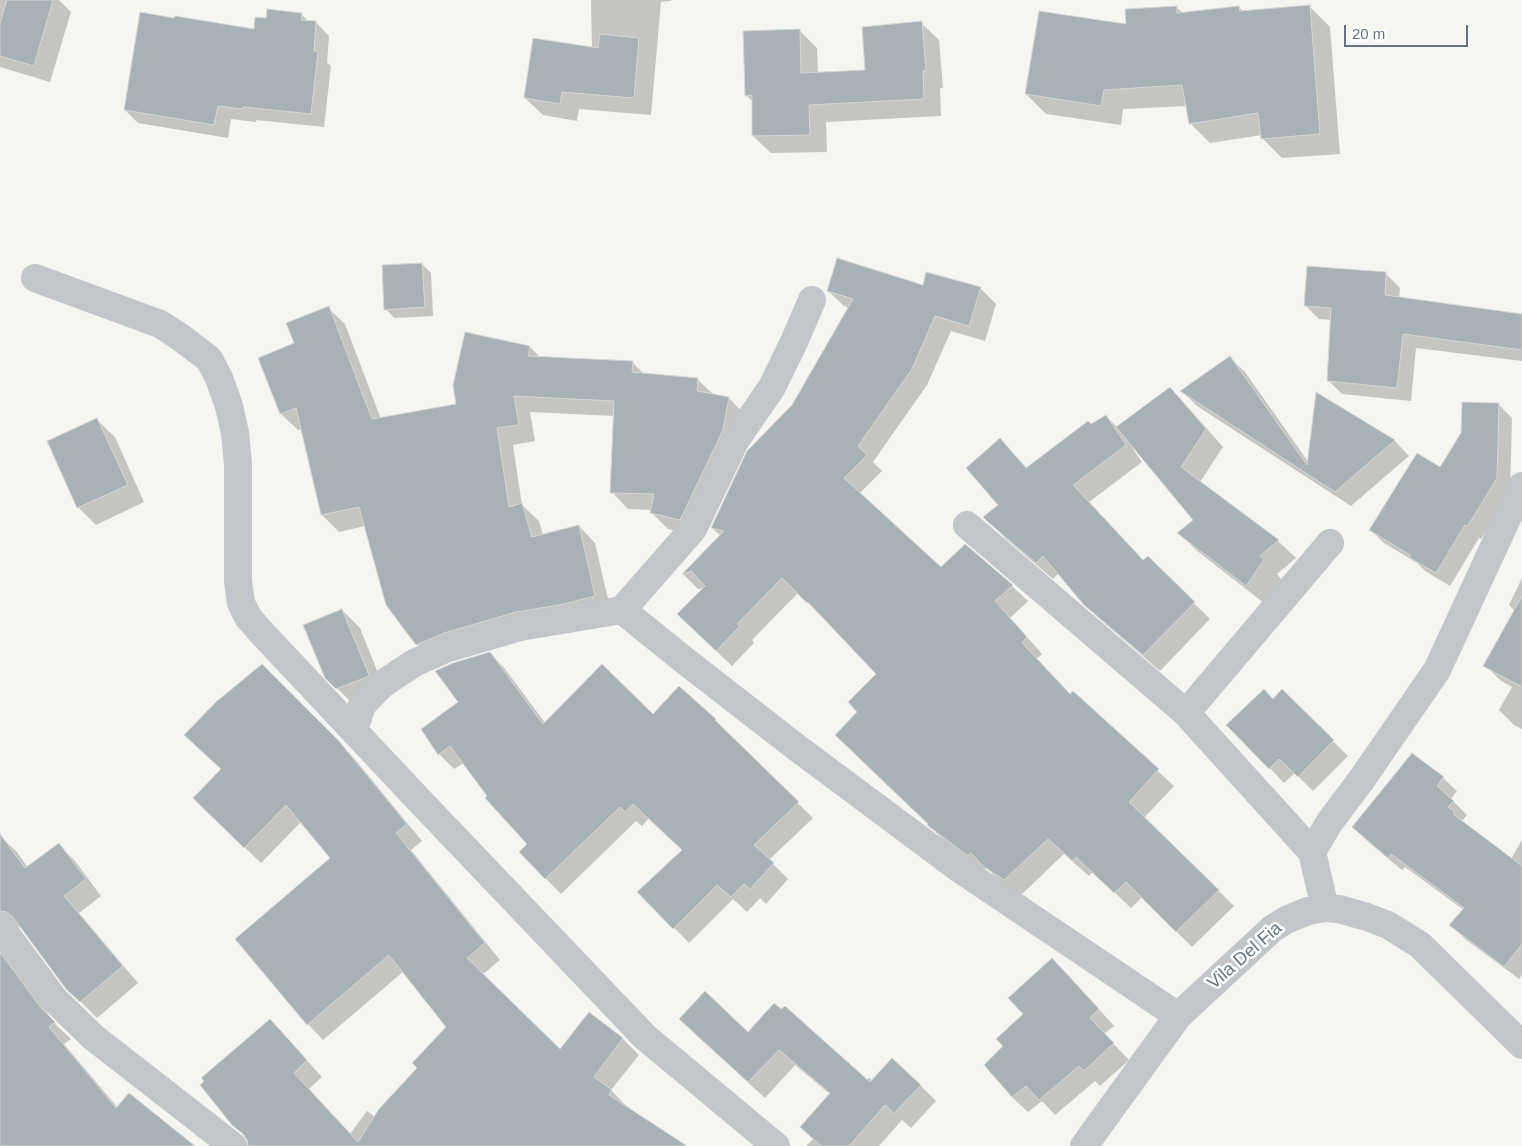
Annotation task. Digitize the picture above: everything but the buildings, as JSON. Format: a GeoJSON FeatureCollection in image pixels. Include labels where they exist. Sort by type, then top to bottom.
{"type":"FeatureCollection","features":[{"type":"Feature","properties":{"kind":"street"},"geometry":{"type":"LineString","coordinates":[[35,278],[160,324],[209,359],[219,378],[229,406],[235,433],[238,464],[238,581],[241,602],[248,617],[516,903],[645,1037],[776,1146]]}},
{"type":"Feature","properties":{"kind":"street"},"geometry":{"type":"LineString","coordinates":[[354,731],[362,705],[381,684],[414,663],[448,648],[520,627],[622,610],[693,529],[735,441],[772,387],[812,300]]}},
{"type":"Feature","properties":{"kind":"street"},"geometry":{"type":"LineString","coordinates":[[1312,852],[1329,823],[1368,771],[1437,670],[1522,486]]}},
{"type":"Feature","properties":{"kind":"street"},"geometry":{"type":"LineString","coordinates":[[967,525],[1186,713],[1312,852],[1325,908]]}},
{"type":"Feature","properties":{"kind":"street"},"geometry":{"type":"LineString","coordinates":[[1186,713],[1330,543]]}},
{"type":"Feature","properties":{"kind":"street"},"geometry":{"type":"LineString","coordinates":[[622,610],[796,747],[961,870],[1178,1016]]}},
{"type":"Feature","properties":{"kind":"street","name":"Vila Del Fia"},"geometry":{"type":"LineString","coordinates":[[1084,1146],[1178,1016],[1272,929],[1286,920],[1301,914],[1325,908],[1339,909],[1381,923],[1420,945],[1522,1045]]}},
{"type":"Feature","properties":{"kind":"street"},"geometry":{"type":"LineString","coordinates":[[0,926],[54,999],[93,1037],[233,1146]]}}]}
